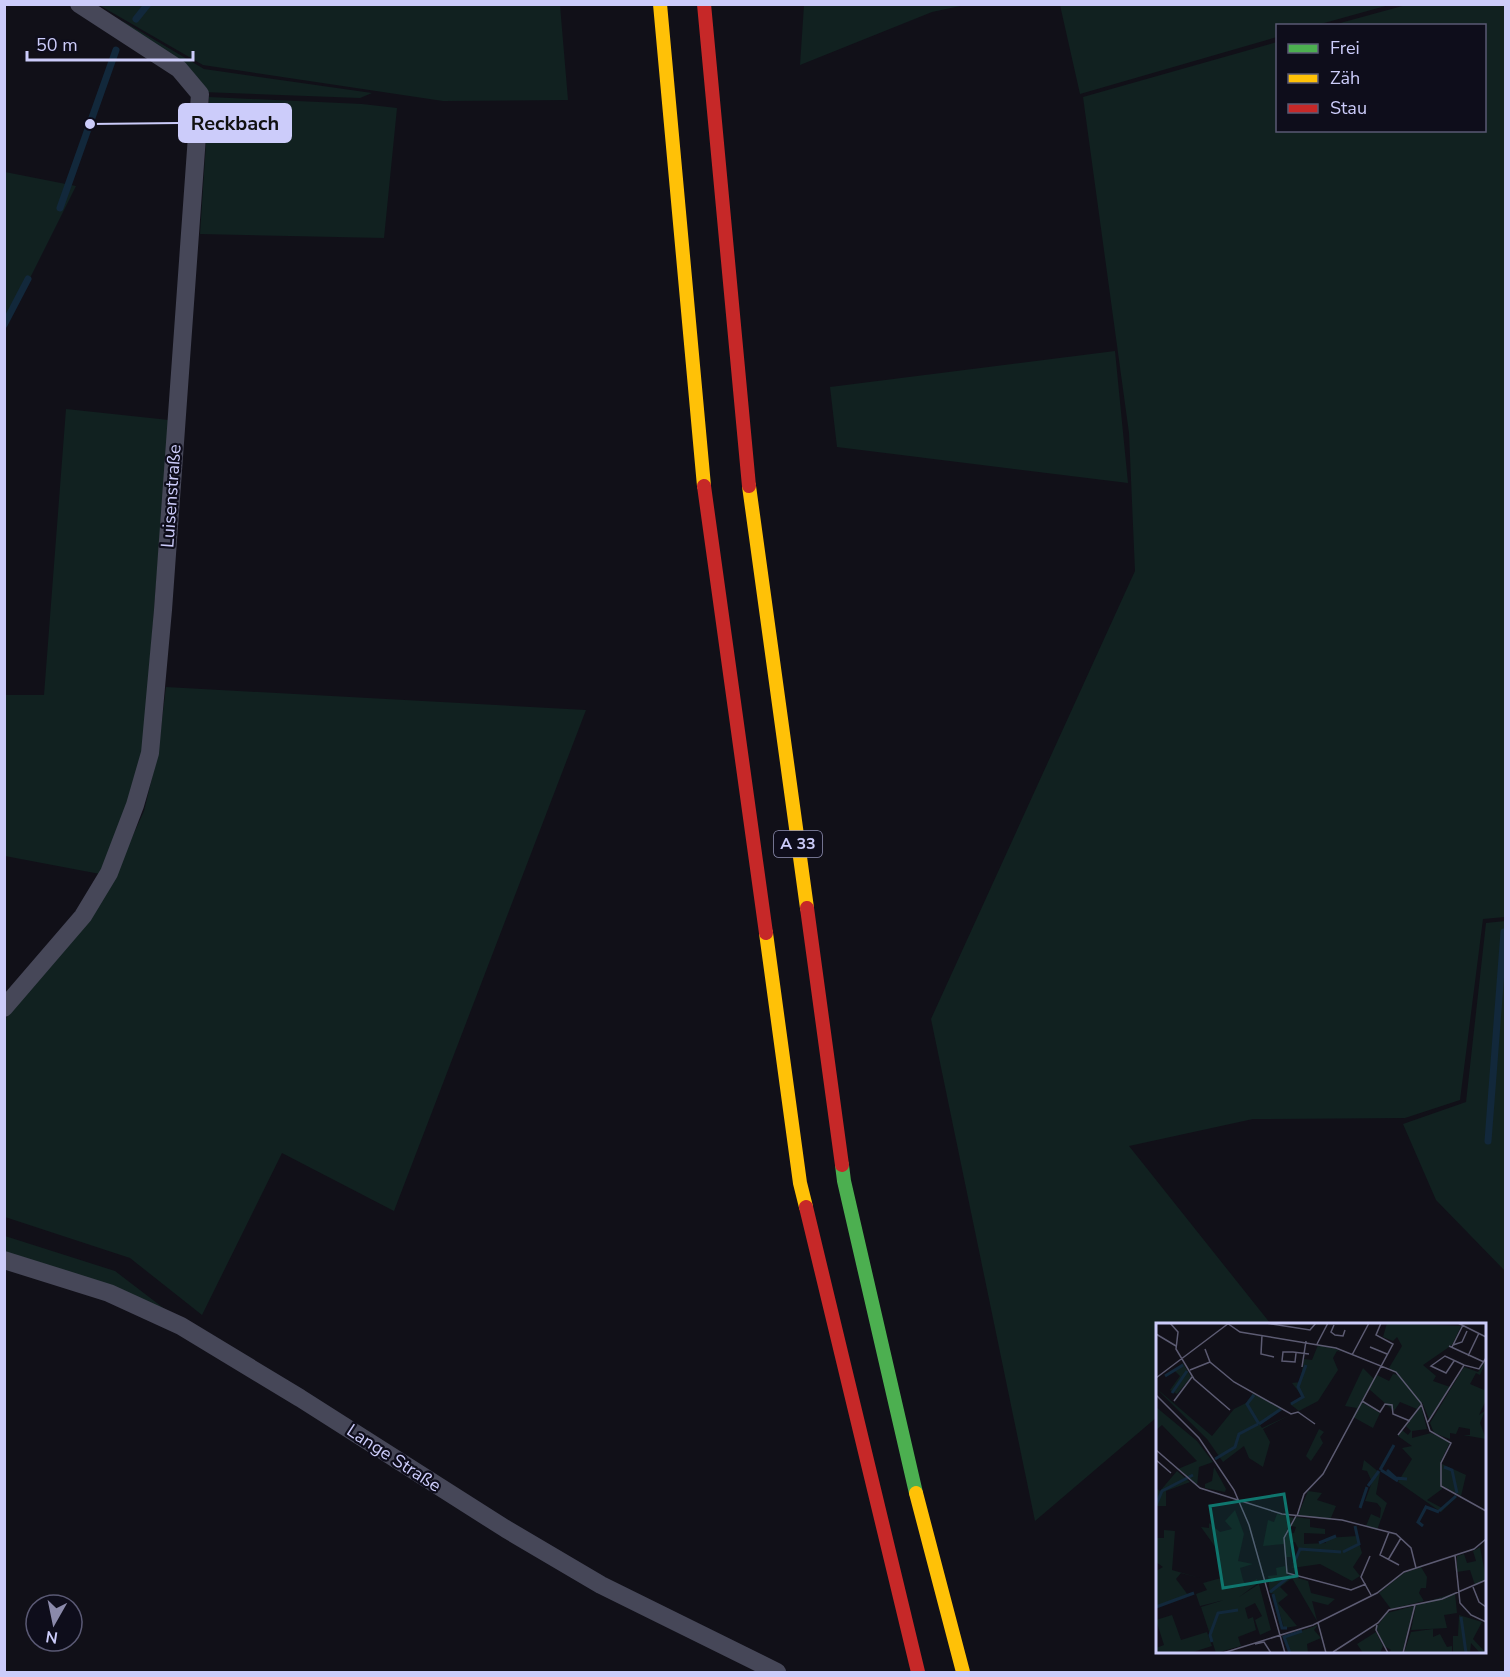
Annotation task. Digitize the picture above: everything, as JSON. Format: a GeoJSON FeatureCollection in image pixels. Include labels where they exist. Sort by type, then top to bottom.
{"type":"FeatureCollection","features":[{"type":"Feature","properties":{"kind":"highway","name":"A 33"},"geometry":{"type":"LineString","coordinates":[[660,4],[702,468],[800,1183],[918,1672]]}},
{"type":"Feature","properties":{"kind":"highway","name":"A 33"},"geometry":{"type":"LineString","coordinates":[[704,4],[746,462],[844,1181],[906,1454],[963,1672]]}},
{"type":"Feature","properties":{"kind":"street","name":"Luisenstraße"},"geometry":{"type":"LineString","coordinates":[[4,1008],[83,916],[108,873],[135,805],[150,753],[161,632],[200,94],[179,69],[79,4]]}},
{"type":"Feature","properties":{"kind":"street","name":"Lange Straße"},"geometry":{"type":"LineString","coordinates":[[4,1260],[109,1293],[181,1326],[600,1585],[777,1672]]}},
{"type":"Feature","properties":{"kind":"shaded area"},"geometry":{"type":"Polygon","coordinates":[[[804,4],[965,5],[932,12],[800,65],[804,4]]]}},
{"type":"Feature","properties":{"kind":"shaded area"},"geometry":{"type":"Polygon","coordinates":[[[1060,4],[1389,5],[1321,24],[1276,24],[1276,37],[1080,94],[1060,4]]]}},
{"type":"Feature","properties":{"kind":"shaded area"},"geometry":{"type":"Polygon","coordinates":[[[99,5],[560,5],[568,100],[443,101],[203,65],[99,5]]]}},
{"type":"Feature","properties":{"kind":"shaded area"},"geometry":{"type":"Polygon","coordinates":[[[1406,5],[1505,6],[1505,917],[1483,919],[1460,1100],[1405,1118],[1253,1119],[1129,1146],[1270,1323],[1156,1323],[1156,1418],[1035,1521],[931,1019],[1135,571],[1129,433],[1083,97],[1276,42],[1276,132],[1486,132],[1486,24],[1337,24],[1406,5]]]}},
{"type":"Feature","properties":{"kind":"shaded area"},"geometry":{"type":"Polygon","coordinates":[[[121,20],[204,69],[372,93],[360,98],[202,92],[121,20]]]}},
{"type":"Feature","properties":{"kind":"shaded area"},"geometry":{"type":"Polygon","coordinates":[[[209,97],[362,104],[397,108],[384,238],[200,234],[209,97]]]}},
{"type":"Feature","properties":{"kind":"shaded area"},"geometry":{"type":"Polygon","coordinates":[[[4,172],[76,186],[5,328],[4,172]]]}},
{"type":"Feature","properties":{"kind":"shaded area"},"geometry":{"type":"Polygon","coordinates":[[[1115,351],[1128,483],[837,447],[830,387],[1115,351]]]}},
{"type":"Feature","properties":{"kind":"shaded area"},"geometry":{"type":"Polygon","coordinates":[[[66,409],[169,420],[143,750],[128,803],[100,874],[5,856],[4,695],[44,695],[66,409]]]}},
{"type":"Feature","properties":{"kind":"shaded area"},"geometry":{"type":"Polygon","coordinates":[[[166,687],[586,710],[394,1211],[282,1153],[202,1315],[130,1258],[5,1217],[5,1019],[83,927],[113,879],[144,811],[158,753],[166,687]]]}},
{"type":"Feature","properties":{"kind":"shaded area"},"geometry":{"type":"Polygon","coordinates":[[[1506,921],[1505,1271],[1436,1200],[1403,1124],[1466,1102],[1486,923],[1506,921]]]}},
{"type":"Feature","properties":{"kind":"shaded area"},"geometry":{"type":"Polygon","coordinates":[[[5,1236],[115,1271],[166,1310],[5,1252],[5,1236]]]}},
{"type":"Feature","properties":{"kind":"waterway"},"geometry":{"type":"LineString","coordinates":[[136,19],[148,4]]}},
{"type":"Feature","properties":{"kind":"waterway"},"geometry":{"type":"LineString","coordinates":[[60,208],[116,50]]}},
{"type":"Feature","properties":{"kind":"waterway"},"geometry":{"type":"LineString","coordinates":[[4,325],[28,279]]}},
{"type":"Feature","properties":{"kind":"waterway"},"geometry":{"type":"LineString","coordinates":[[1488,1141],[1504,932]]}},
{"type":"Feature","properties":{"kind":"traffic: fast"},"geometry":{"type":"LineString","coordinates":[[842,1165],[916,1493]]}},
{"type":"Feature","properties":{"kind":"traffic: slow"},"geometry":{"type":"LineString","coordinates":[[660,4],[704,486]]}},
{"type":"Feature","properties":{"kind":"traffic: slow"},"geometry":{"type":"LineString","coordinates":[[749,486],[807,908]]}},
{"type":"Feature","properties":{"kind":"traffic: slow"},"geometry":{"type":"LineString","coordinates":[[766,933],[800,1183],[806,1207]]}},
{"type":"Feature","properties":{"kind":"traffic: slow"},"geometry":{"type":"LineString","coordinates":[[916,1493],[963,1672]]}},
{"type":"Feature","properties":{"kind":"traffic: jam"},"geometry":{"type":"LineString","coordinates":[[704,4],[749,486]]}},
{"type":"Feature","properties":{"kind":"traffic: jam"},"geometry":{"type":"LineString","coordinates":[[704,486],[766,933]]}},
{"type":"Feature","properties":{"kind":"traffic: jam"},"geometry":{"type":"LineString","coordinates":[[807,908],[842,1165]]}},
{"type":"Feature","properties":{"kind":"traffic: jam"},"geometry":{"type":"LineString","coordinates":[[806,1207],[918,1672]]}},
{"type":"Feature","properties":{"kind":"place","name":"Reckbach"},"geometry":{"type":"Point","coordinates":[90,124]}}]}
